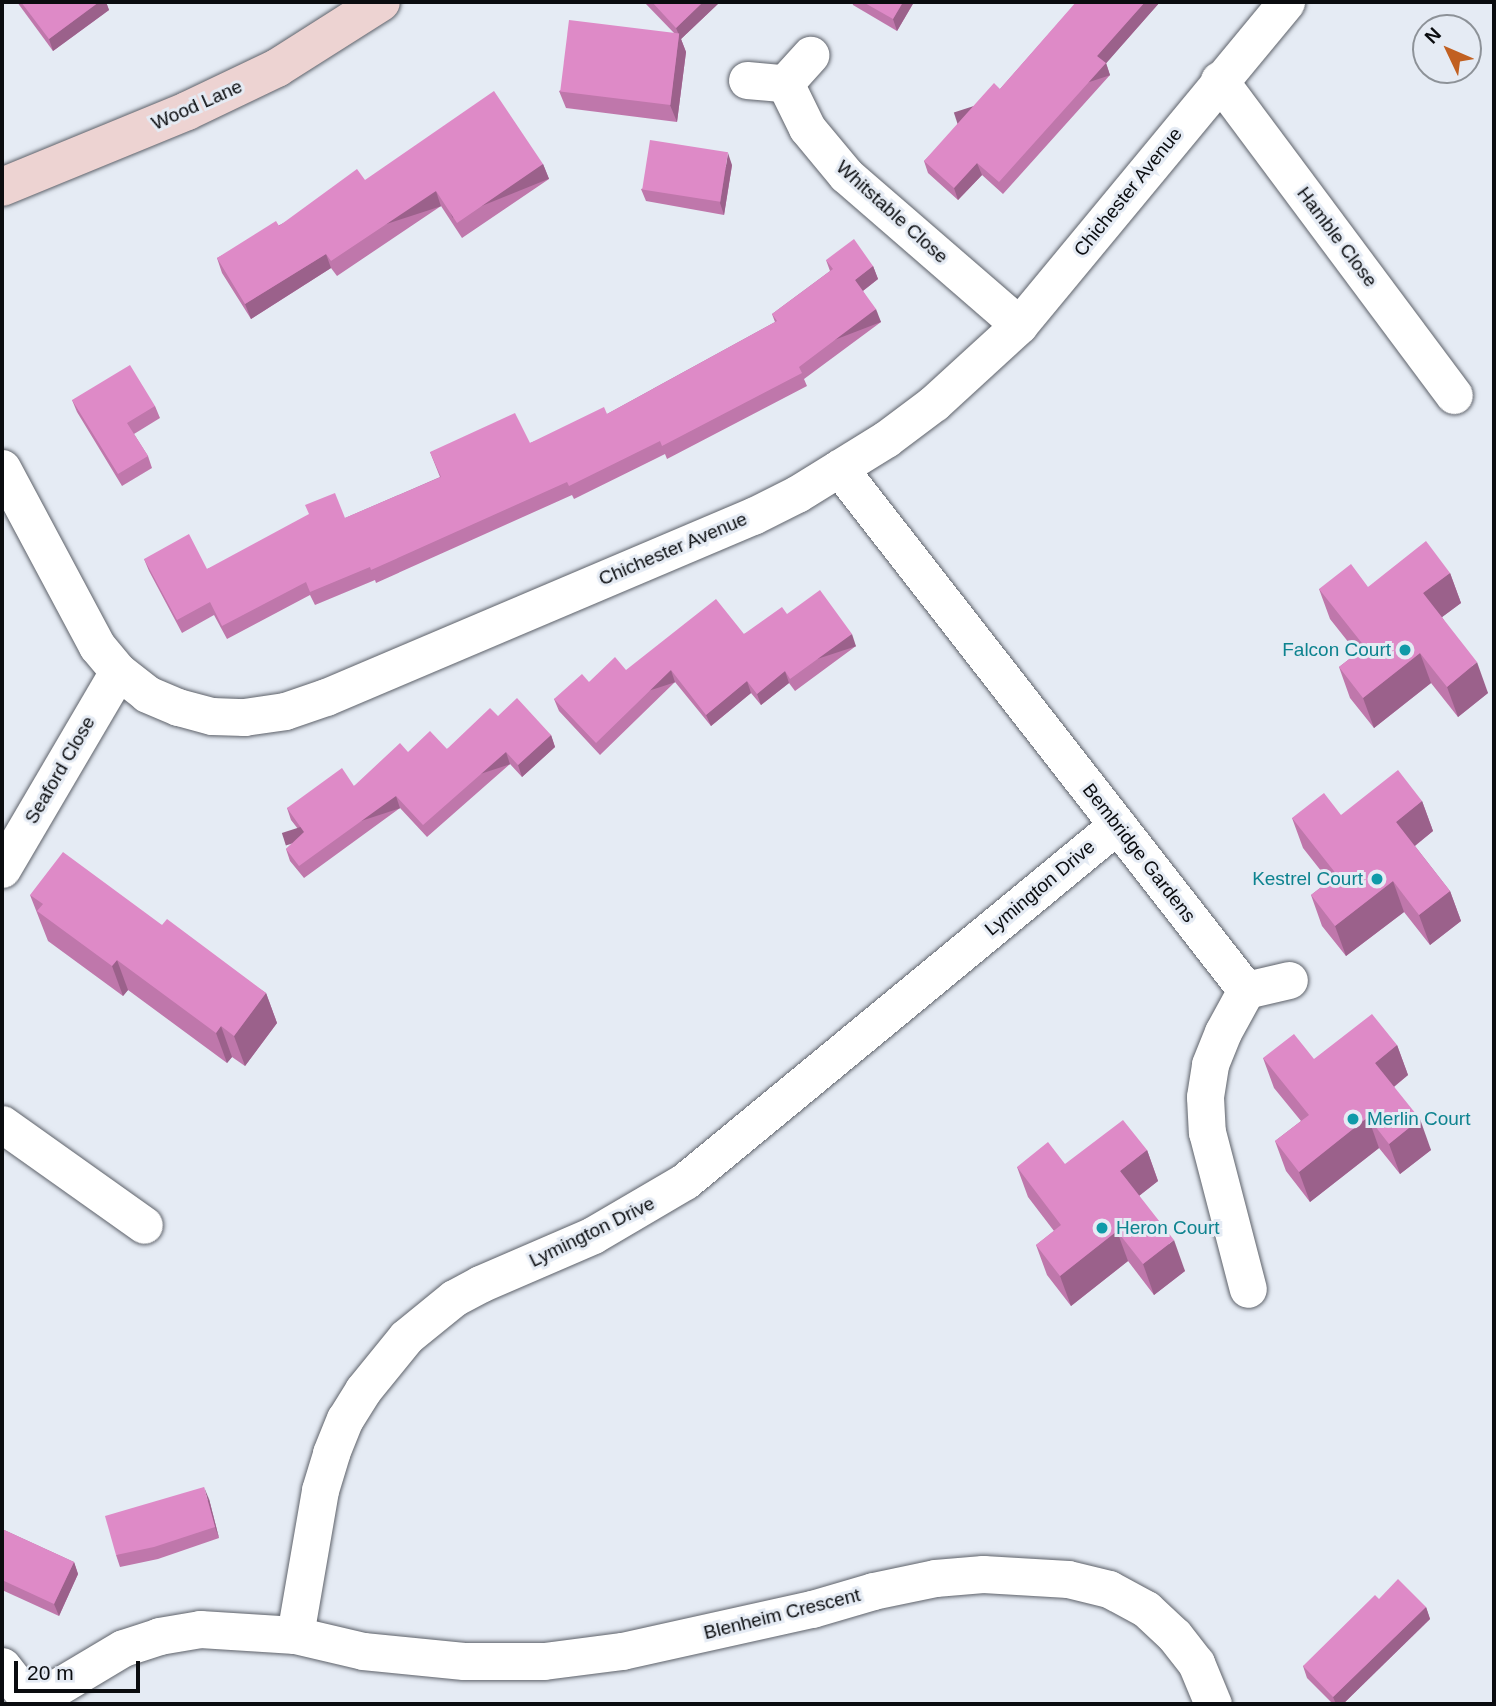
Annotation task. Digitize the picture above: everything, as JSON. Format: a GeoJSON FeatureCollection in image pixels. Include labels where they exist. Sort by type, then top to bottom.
{"type":"FeatureCollection","features":[{"type":"Feature","properties":{"kind":"street","name":"Wood Lane"},"geometry":{"type":"LineString","coordinates":[[2,187],[187,111],[277,68],[381,2]]}},
{"type":"Feature","properties":{"kind":"street","name":"Chichester Avenue"},"geometry":{"type":"LineString","coordinates":[[2,468],[81,619],[118,671],[147,694],[178,707],[212,716],[244,718],[285,711],[326,697],[753,516],[839,468],[934,403],[1019,325],[1286,2]]}},
{"type":"Feature","properties":{"kind":"street"},"geometry":{"type":"LineString","coordinates":[[747,80],[785,83],[810,55]]}},
{"type":"Feature","properties":{"kind":"street","name":"Hamble Close"},"geometry":{"type":"LineString","coordinates":[[1219,80],[1454,394]]}},
{"type":"Feature","properties":{"kind":"street","name":"Whitstable Close"},"geometry":{"type":"LineString","coordinates":[[785,83],[807,128],[846,174],[1019,325]]}},
{"type":"Feature","properties":{"kind":"street","name":"Bembridge Gardens"},"geometry":{"type":"LineString","coordinates":[[839,468],[1247,990]]}},
{"type":"Feature","properties":{"kind":"street","name":"Seaford Close"},"geometry":{"type":"LineString","coordinates":[[2,869],[118,671]]}},
{"type":"Feature","properties":{"kind":"street","name":"Lymington Drive"},"geometry":{"type":"LineString","coordinates":[[295,1635],[320,1490],[331,1453],[345,1419],[363,1390],[405,1337],[454,1298],[593,1235],[685,1181],[1117,825]]}},
{"type":"Feature","properties":{"kind":"street"},"geometry":{"type":"LineString","coordinates":[[1248,1289],[1207,1132],[1205,1097],[1210,1065],[1223,1032],[1247,990],[1289,980]]}},
{"type":"Feature","properties":{"kind":"street"},"geometry":{"type":"LineString","coordinates":[[2,1124],[144,1225]]}},
{"type":"Feature","properties":{"kind":"street","name":"Blenheim Crescent"},"geometry":{"type":"LineString","coordinates":[[30,1704],[123,1648],[159,1636],[200,1629],[295,1635],[363,1651],[451,1660],[544,1661],[622,1651],[935,1578],[1024,1574],[1068,1579],[1109,1589],[1146,1609],[1174,1635],[1196,1662],[1213,1704]]}},
{"type":"Feature","properties":{"kind":"street"},"geometry":{"type":"LineString","coordinates":[[2,1666],[30,1704]]}},
{"type":"Feature","properties":{"kind":"building"},"geometry":{"type":"Polygon","coordinates":[[[21,2],[99,2],[49,39],[21,2]]]}},
{"type":"Feature","properties":{"kind":"building"},"geometry":{"type":"Polygon","coordinates":[[[652,2],[703,2],[676,28],[652,2]]]}},
{"type":"Feature","properties":{"kind":"building"},"geometry":{"type":"Polygon","coordinates":[[[863,2],[903,2],[893,19],[863,2]]]}},
{"type":"Feature","properties":{"kind":"building"},"geometry":{"type":"Polygon","coordinates":[[[1076,2],[1145,2],[1097,56],[1106,63],[999,182],[977,163],[954,188],[924,161],[994,83],[1000,89],[1076,2]]]}},
{"type":"Feature","properties":{"kind":"building"},"geometry":{"type":"Polygon","coordinates":[[[569,20],[679,34],[670,105],[560,91],[569,20]]]}},
{"type":"Feature","properties":{"kind":"building"},"geometry":{"type":"Polygon","coordinates":[[[494,91],[543,164],[457,223],[436,191],[331,261],[326,254],[245,304],[217,258],[276,221],[279,226],[357,169],[365,180],[494,91]]]}},
{"type":"Feature","properties":{"kind":"building"},"geometry":{"type":"Polygon","coordinates":[[[650,140],[728,152],[720,202],[642,189],[650,140]]]}},
{"type":"Feature","properties":{"kind":"building"},"geometry":{"type":"Polygon","coordinates":[[[854,239],[873,266],[855,280],[876,309],[799,367],[802,373],[662,446],[660,441],[569,486],[567,482],[371,570],[370,567],[310,592],[306,582],[222,626],[210,602],[177,620],[144,559],[189,534],[207,569],[309,514],[305,505],[335,493],[345,518],[441,477],[430,452],[515,413],[530,443],[604,407],[607,414],[777,321],[772,314],[833,269],[826,260],[854,239]]]}},
{"type":"Feature","properties":{"kind":"building"},"geometry":{"type":"Polygon","coordinates":[[[130,365],[155,406],[127,423],[148,456],[118,474],[72,400],[130,365]]]}},
{"type":"Feature","properties":{"kind":"building"},"geometry":{"type":"Polygon","coordinates":[[[1426,541],[1450,573],[1423,593],[1477,662],[1447,687],[1420,653],[1363,698],[1339,667],[1365,647],[1319,589],[1351,564],[1368,587],[1426,541]]]}},
{"type":"Feature","properties":{"kind":"building"},"geometry":{"type":"Polygon","coordinates":[[[820,590],[852,634],[790,679],[785,671],[757,694],[747,681],[706,715],[671,670],[596,743],[554,699],[582,674],[589,682],[615,657],[626,670],[716,599],[744,634],[782,607],[787,614],[820,590]]]}},
{"type":"Feature","properties":{"kind":"building"},"geometry":{"type":"Polygon","coordinates":[[[517,698],[551,735],[518,765],[506,752],[423,825],[396,796],[299,866],[286,849],[304,832],[287,808],[342,768],[354,786],[400,743],[408,752],[430,731],[447,749],[490,708],[498,716],[517,698]]]}},
{"type":"Feature","properties":{"kind":"building"},"geometry":{"type":"Polygon","coordinates":[[[1398,770],[1422,801],[1396,822],[1450,891],[1419,915],[1393,881],[1335,926],[1311,895],[1337,875],[1292,818],[1324,793],[1341,815],[1398,770]]]}},
{"type":"Feature","properties":{"kind":"building"},"geometry":{"type":"Polygon","coordinates":[[[63,852],[162,925],[167,919],[266,993],[234,1036],[221,1026],[216,1033],[117,960],[112,966],[37,911],[43,904],[30,895],[63,852]]]}},
{"type":"Feature","properties":{"kind":"building"},"geometry":{"type":"Polygon","coordinates":[[[1372,1014],[1397,1045],[1375,1063],[1420,1119],[1389,1144],[1368,1117],[1299,1172],[1275,1141],[1309,1115],[1263,1058],[1294,1034],[1314,1059],[1372,1014]]]}},
{"type":"Feature","properties":{"kind":"building"},"geometry":{"type":"Polygon","coordinates":[[[1123,1120],[1147,1150],[1120,1171],[1174,1240],[1143,1264],[1117,1231],[1060,1276],[1036,1245],[1061,1225],[1017,1167],[1048,1142],[1065,1164],[1123,1120]]]}},
{"type":"Feature","properties":{"kind":"building"},"geometry":{"type":"Polygon","coordinates":[[[204,1487],[215,1527],[154,1547],[116,1555],[105,1516],[204,1487]]]}},
{"type":"Feature","properties":{"kind":"building"},"geometry":{"type":"Polygon","coordinates":[[[2,1529],[74,1562],[54,1604],[2,1580],[2,1529]]]}},
{"type":"Feature","properties":{"kind":"building"},"geometry":{"type":"Polygon","coordinates":[[[1398,1579],[1426,1607],[1333,1697],[1303,1666],[1375,1595],[1379,1599],[1398,1579]]]}},
{"type":"Feature","properties":{"kind":"place","name":"Falcon Court"},"geometry":{"type":"Point","coordinates":[1405,650]}},
{"type":"Feature","properties":{"kind":"place","name":"Kestrel Court"},"geometry":{"type":"Point","coordinates":[1377,879]}},
{"type":"Feature","properties":{"kind":"place","name":"Merlin Court"},"geometry":{"type":"Point","coordinates":[1353,1119]}},
{"type":"Feature","properties":{"kind":"place","name":"Heron Court"},"geometry":{"type":"Point","coordinates":[1102,1228]}}]}
